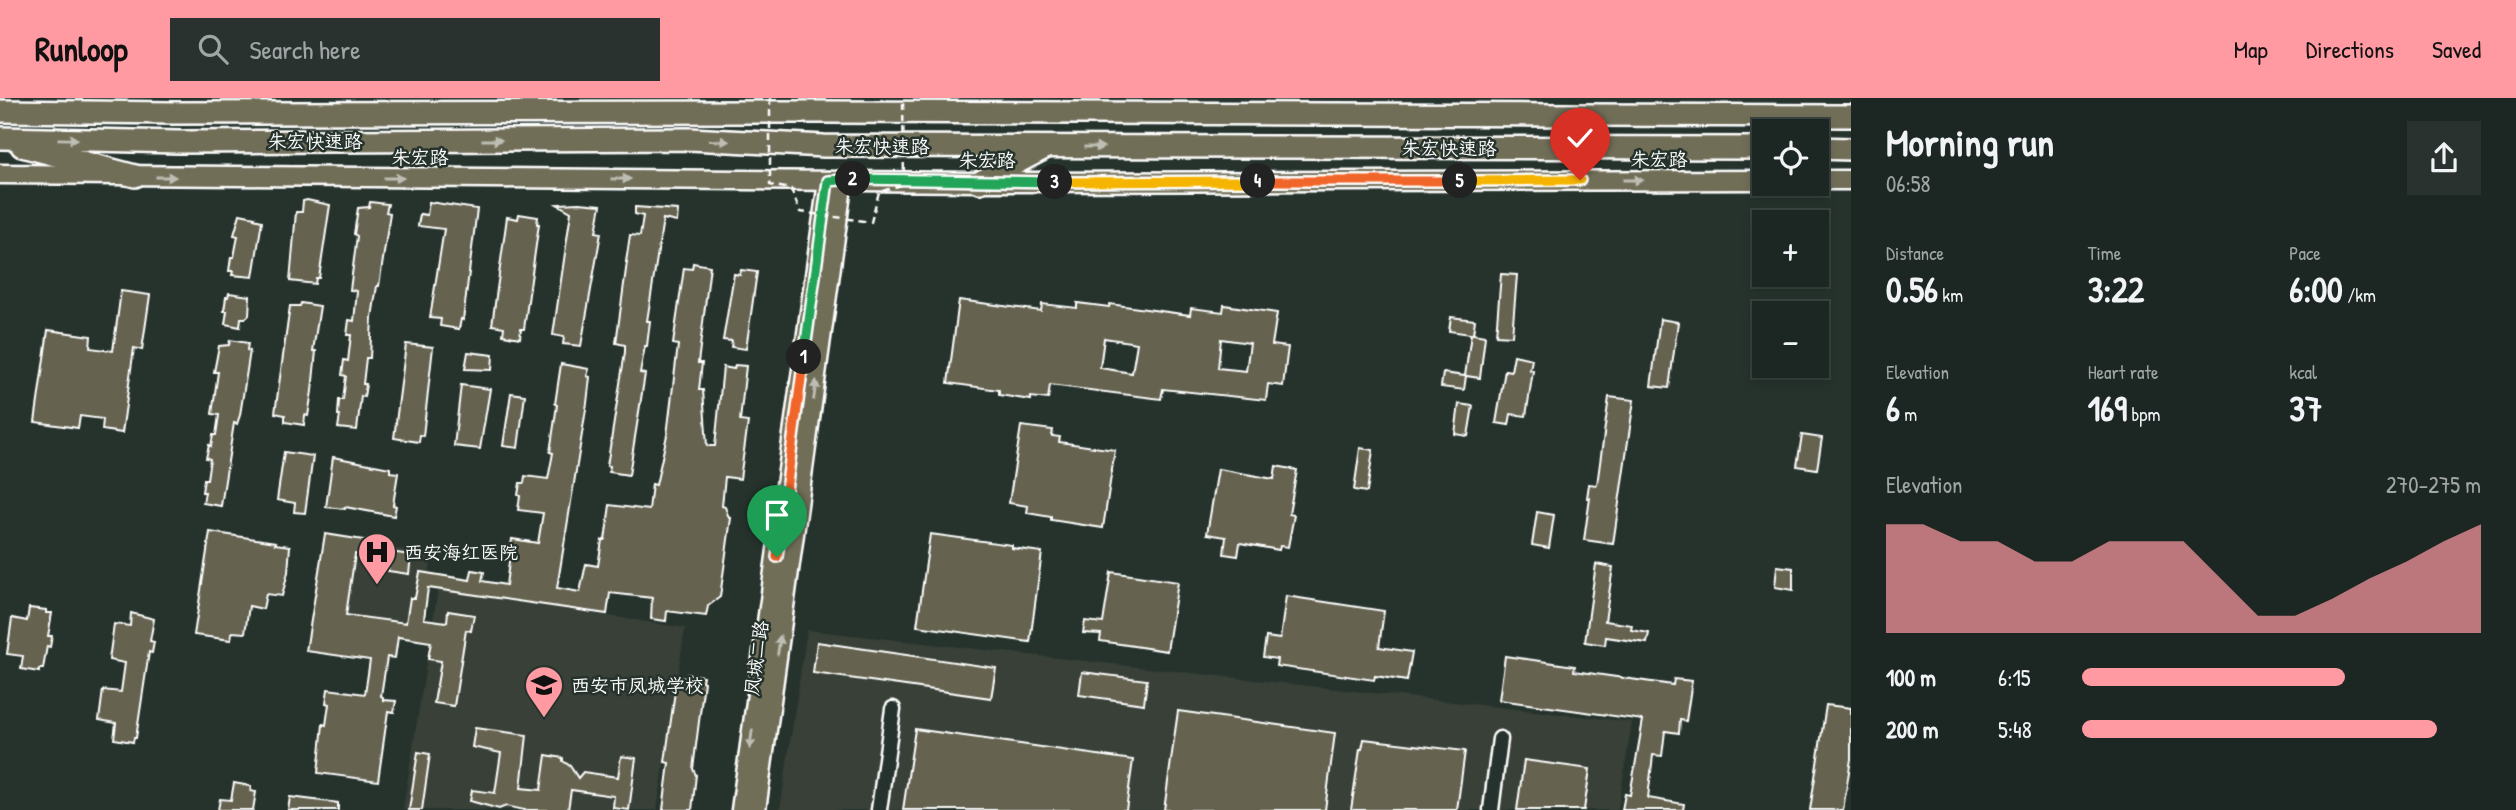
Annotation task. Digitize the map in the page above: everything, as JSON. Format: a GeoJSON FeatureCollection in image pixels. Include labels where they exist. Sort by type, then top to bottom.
{"type":"FeatureCollection","features":[{"type":"Feature","properties":{"kind":"highway"},"geometry":{"type":"LineString","coordinates":[[121,98],[156,113]]}},
{"type":"Feature","properties":{"kind":"highway"},"geometry":{"type":"LineString","coordinates":[[828,98],[868,112]]}},
{"type":"Feature","properties":{"kind":"highway","name":"朱宏快速路"},"geometry":{"type":"LineString","coordinates":[[0,111],[1851,116]]}},
{"type":"Feature","properties":{"kind":"highway"},"geometry":{"type":"LineString","coordinates":[[0,139],[135,176]]}},
{"type":"Feature","properties":{"kind":"highway","name":"朱宏快速路"},"geometry":{"type":"LineString","coordinates":[[0,139],[179,142],[690,139],[824,146],[1752,148]]}},
{"type":"Feature","properties":{"kind":"highway"},"geometry":{"type":"LineString","coordinates":[[979,182],[1045,147]]}},
{"type":"Feature","properties":{"kind":"highway"},"geometry":{"type":"LineString","coordinates":[[1829,148],[1851,149]]}},
{"type":"Feature","properties":{"kind":"main road","name":"朱宏路"},"geometry":{"type":"LineString","coordinates":[[0,174],[979,182],[1752,180]]}},
{"type":"Feature","properties":{"kind":"main road","name":"凤城二路"},"geometry":{"type":"LineString","coordinates":[[741,810],[836,180]]}},
{"type":"Feature","properties":{"kind":"main road","name":"凤城二路"},"geometry":{"type":"LineString","coordinates":[[755,810],[836,180]]}},
{"type":"Feature","properties":{"kind":"main road"},"geometry":{"type":"LineString","coordinates":[[1829,180],[1851,180]]}},
{"type":"Feature","properties":{"kind":"lane"},"geometry":{"type":"LineString","coordinates":[[879,810],[892,709]]}},
{"type":"Feature","properties":{"kind":"lane"},"geometry":{"type":"LineString","coordinates":[[1491,810],[1500,739]]}},
{"type":"Feature","properties":{"kind":"path"},"geometry":{"type":"LineString","coordinates":[[770,98],[770,185],[791,189],[800,212],[871,222],[879,192],[904,184],[903,98]]}},
{"type":"Feature","properties":{"kind":"shaded area","name":"西安海红医院"},"geometry":{"type":"Polygon","coordinates":[[[333,539],[432,554],[421,632],[322,617],[333,539]]]}},
{"type":"Feature","properties":{"kind":"shaded area","name":"西安市凤城学校"},"geometry":{"type":"Polygon","coordinates":[[[438,589],[685,628],[657,810],[403,810],[438,589]]]}},
{"type":"Feature","properties":{"kind":"shaded area"},"geometry":{"type":"Polygon","coordinates":[[[807,630],[1632,722],[1618,810],[780,810],[807,630]]]}},
{"type":"Feature","properties":{"kind":"building"},"geometry":{"type":"Polygon","coordinates":[[[303,201],[330,205],[319,278],[316,278],[315,284],[290,281],[296,212],[302,212],[303,201]]]}},
{"type":"Feature","properties":{"kind":"building"},"geometry":{"type":"Polygon","coordinates":[[[370,202],[388,204],[386,212],[390,213],[372,317],[370,358],[366,358],[363,384],[366,384],[364,397],[361,396],[357,430],[338,428],[338,415],[346,376],[342,375],[344,360],[348,361],[351,335],[347,335],[349,320],[354,321],[357,291],[350,290],[357,236],[354,234],[358,208],[369,207],[370,202]]]}},
{"type":"Feature","properties":{"kind":"building"},"geometry":{"type":"Polygon","coordinates":[[[429,202],[477,209],[463,320],[461,319],[459,329],[440,326],[441,319],[430,318],[444,229],[418,226],[420,214],[427,215],[429,202]]]}},
{"type":"Feature","properties":{"kind":"building"},"geometry":{"type":"Polygon","coordinates":[[[557,204],[601,205],[596,232],[601,233],[581,346],[563,344],[564,337],[553,335],[571,212],[557,204]]]}},
{"type":"Feature","properties":{"kind":"building"},"geometry":{"type":"Polygon","coordinates":[[[635,207],[678,210],[677,222],[663,219],[647,321],[650,321],[647,346],[640,373],[645,374],[629,475],[609,472],[610,466],[607,466],[625,352],[625,345],[616,343],[626,262],[630,235],[640,236],[643,216],[635,214],[635,207]]]}},
{"type":"Feature","properties":{"kind":"building"},"geometry":{"type":"Polygon","coordinates":[[[240,214],[262,221],[253,277],[232,275],[233,271],[229,271],[231,257],[234,257],[238,236],[234,235],[240,214]]]}},
{"type":"Feature","properties":{"kind":"building"},"geometry":{"type":"Polygon","coordinates":[[[519,214],[538,217],[539,224],[524,329],[521,329],[520,338],[503,335],[504,327],[492,325],[507,217],[518,219],[519,214]]]}},
{"type":"Feature","properties":{"kind":"building"},"geometry":{"type":"Polygon","coordinates":[[[693,263],[710,266],[698,363],[702,363],[699,390],[703,390],[707,446],[715,446],[723,367],[734,369],[735,365],[746,366],[740,421],[748,422],[740,479],[725,477],[722,506],[731,518],[720,597],[708,606],[706,616],[667,611],[666,621],[651,619],[652,598],[610,593],[607,614],[428,588],[424,619],[447,622],[448,611],[474,615],[471,631],[466,630],[454,706],[434,703],[441,661],[428,659],[431,642],[398,637],[395,658],[387,657],[381,696],[383,700],[396,701],[394,712],[388,711],[378,781],[318,773],[323,724],[326,725],[329,704],[326,703],[328,689],[365,694],[370,660],[306,651],[325,534],[389,544],[387,558],[355,554],[346,615],[406,623],[410,598],[415,598],[420,572],[470,580],[472,570],[484,572],[482,581],[506,585],[512,539],[538,543],[543,513],[518,510],[518,495],[520,483],[524,483],[525,476],[548,479],[561,364],[589,369],[587,403],[557,588],[580,592],[586,564],[598,566],[610,505],[649,510],[652,484],[656,485],[667,435],[678,345],[673,344],[684,268],[692,269],[693,263]]]}},
{"type":"Feature","properties":{"kind":"building"},"geometry":{"type":"Polygon","coordinates":[[[741,270],[757,272],[746,349],[731,347],[732,341],[723,340],[734,274],[740,275],[741,270]]]}},
{"type":"Feature","properties":{"kind":"building"},"geometry":{"type":"Polygon","coordinates":[[[1501,274],[1517,275],[1512,336],[1496,335],[1501,274]]]}},
{"type":"Feature","properties":{"kind":"building"},"geometry":{"type":"Polygon","coordinates":[[[121,291],[150,295],[142,350],[134,348],[122,433],[102,430],[103,419],[80,416],[78,428],[35,422],[48,330],[91,336],[90,348],[113,351],[121,291]]]}},
{"type":"Feature","properties":{"kind":"building"},"geometry":{"type":"Polygon","coordinates":[[[229,293],[250,296],[249,315],[241,318],[240,327],[225,324],[227,311],[224,311],[229,293]]]}},
{"type":"Feature","properties":{"kind":"building"},"geometry":{"type":"Polygon","coordinates":[[[959,300],[1041,311],[1042,304],[1077,308],[1077,303],[1109,307],[1110,304],[1190,315],[1191,308],[1223,312],[1224,305],[1277,313],[1272,345],[1288,347],[1283,386],[1268,384],[1266,400],[1163,389],[1161,399],[1050,385],[1048,399],[1031,397],[1031,400],[999,395],[999,390],[948,383],[959,300]],[[1104,338],[1100,368],[1132,373],[1137,343],[1104,338]],[[1221,339],[1218,368],[1246,371],[1250,343],[1221,339]]]}},
{"type":"Feature","properties":{"kind":"building"},"geometry":{"type":"Polygon","coordinates":[[[301,303],[320,306],[313,351],[316,351],[312,391],[304,425],[285,422],[285,415],[275,413],[290,306],[300,306],[301,303]]]}},
{"type":"Feature","properties":{"kind":"building"},"geometry":{"type":"Polygon","coordinates":[[[1451,317],[1475,320],[1473,334],[1485,336],[1480,378],[1466,376],[1464,390],[1441,387],[1443,373],[1465,376],[1471,334],[1449,331],[1451,317]]]}},
{"type":"Feature","properties":{"kind":"building"},"geometry":{"type":"Polygon","coordinates":[[[1660,319],[1678,322],[1669,388],[1651,386],[1660,319]]]}},
{"type":"Feature","properties":{"kind":"building"},"geometry":{"type":"Polygon","coordinates":[[[230,340],[248,343],[247,350],[250,351],[240,415],[237,424],[234,423],[221,506],[203,503],[205,492],[202,492],[210,459],[206,458],[213,435],[216,435],[219,415],[212,414],[218,372],[214,372],[219,346],[229,345],[230,340]]]}},
{"type":"Feature","properties":{"kind":"building"},"geometry":{"type":"Polygon","coordinates":[[[406,344],[433,347],[423,436],[420,435],[419,442],[394,438],[406,344]]]}},
{"type":"Feature","properties":{"kind":"building"},"geometry":{"type":"Polygon","coordinates":[[[468,352],[493,355],[492,370],[465,369],[468,352]]]}},
{"type":"Feature","properties":{"kind":"building"},"geometry":{"type":"Polygon","coordinates":[[[1514,355],[1532,359],[1530,370],[1533,371],[1526,416],[1511,414],[1509,425],[1496,423],[1505,370],[1511,371],[1514,355]]]}},
{"type":"Feature","properties":{"kind":"building"},"geometry":{"type":"Polygon","coordinates":[[[461,385],[490,389],[480,449],[454,446],[461,385]]]}},
{"type":"Feature","properties":{"kind":"building"},"geometry":{"type":"Polygon","coordinates":[[[511,393],[525,395],[518,448],[503,446],[511,393]]]}},
{"type":"Feature","properties":{"kind":"building"},"geometry":{"type":"Polygon","coordinates":[[[1609,397],[1634,400],[1613,544],[1584,540],[1590,498],[1587,498],[1589,484],[1597,485],[1609,397]]]}},
{"type":"Feature","properties":{"kind":"building"},"geometry":{"type":"Polygon","coordinates":[[[1459,404],[1473,406],[1468,436],[1455,434],[1459,404]]]}},
{"type":"Feature","properties":{"kind":"building"},"geometry":{"type":"Polygon","coordinates":[[[1021,426],[1053,430],[1052,436],[1060,437],[1059,442],[1115,450],[1103,528],[1051,520],[1051,517],[1027,513],[1028,506],[1009,503],[1021,426]]]}},
{"type":"Feature","properties":{"kind":"building"},"geometry":{"type":"Polygon","coordinates":[[[1802,435],[1822,438],[1817,469],[1797,466],[1802,435]]]}},
{"type":"Feature","properties":{"kind":"building"},"geometry":{"type":"Polygon","coordinates":[[[1360,448],[1373,450],[1367,492],[1354,490],[1360,448]]]}},
{"type":"Feature","properties":{"kind":"building"},"geometry":{"type":"Polygon","coordinates":[[[284,452],[313,456],[305,513],[294,512],[295,503],[277,500],[284,452]]]}},
{"type":"Feature","properties":{"kind":"building"},"geometry":{"type":"Polygon","coordinates":[[[333,457],[390,468],[390,472],[398,473],[394,516],[345,507],[326,507],[333,457]]]}},
{"type":"Feature","properties":{"kind":"building"},"geometry":{"type":"Polygon","coordinates":[[[1276,466],[1297,470],[1289,514],[1294,515],[1288,547],[1280,546],[1279,550],[1240,543],[1238,556],[1224,554],[1226,537],[1207,534],[1218,469],[1274,479],[1276,466]]]}},
{"type":"Feature","properties":{"kind":"building"},"geometry":{"type":"Polygon","coordinates":[[[1537,512],[1554,515],[1549,548],[1532,545],[1537,512]]]}},
{"type":"Feature","properties":{"kind":"building"},"geometry":{"type":"Polygon","coordinates":[[[210,532],[290,546],[288,572],[282,596],[266,594],[263,609],[249,606],[245,633],[232,632],[231,640],[194,635],[210,532]]]}},
{"type":"Feature","properties":{"kind":"building"},"geometry":{"type":"Polygon","coordinates":[[[930,534],[1012,545],[1012,548],[1042,552],[1030,642],[917,626],[930,534]]]}},
{"type":"Feature","properties":{"kind":"building"},"geometry":{"type":"Polygon","coordinates":[[[390,552],[411,555],[409,574],[388,571],[390,552]]]}},
{"type":"Feature","properties":{"kind":"building"},"geometry":{"type":"Polygon","coordinates":[[[1596,564],[1613,567],[1605,621],[1632,625],[1631,630],[1649,633],[1647,643],[1606,637],[1605,645],[1585,642],[1596,564]]]}},
{"type":"Feature","properties":{"kind":"building"},"geometry":{"type":"Polygon","coordinates":[[[1777,566],[1793,568],[1793,590],[1775,587],[1777,566]]]}},
{"type":"Feature","properties":{"kind":"building"},"geometry":{"type":"Polygon","coordinates":[[[1111,572],[1178,582],[1167,651],[1100,641],[1101,634],[1083,633],[1085,621],[1103,623],[1111,572]]]}},
{"type":"Feature","properties":{"kind":"building"},"geometry":{"type":"Polygon","coordinates":[[[1286,596],[1384,611],[1379,647],[1412,652],[1407,681],[1375,676],[1374,680],[1276,666],[1277,659],[1263,657],[1266,637],[1280,639],[1286,596]]]}},
{"type":"Feature","properties":{"kind":"building"},"geometry":{"type":"Polygon","coordinates":[[[29,608],[52,613],[48,636],[52,636],[50,647],[47,646],[43,669],[39,669],[39,672],[21,669],[23,656],[7,654],[12,618],[27,621],[29,608]]]}},
{"type":"Feature","properties":{"kind":"building"},"geometry":{"type":"Polygon","coordinates":[[[131,613],[154,619],[150,641],[154,642],[152,653],[149,652],[136,738],[133,742],[114,739],[116,723],[99,720],[103,690],[121,692],[125,663],[109,660],[114,624],[130,626],[131,613]]]}},
{"type":"Feature","properties":{"kind":"building"},"geometry":{"type":"Polygon","coordinates":[[[817,642],[996,668],[991,698],[813,673],[817,642]]]}},
{"type":"Feature","properties":{"kind":"building"},"geometry":{"type":"Polygon","coordinates":[[[1505,656],[1575,666],[1574,671],[1673,685],[1674,679],[1692,681],[1686,721],[1680,720],[1679,733],[1665,731],[1662,756],[1653,755],[1648,798],[1684,804],[1683,810],[1622,810],[1625,794],[1630,795],[1643,720],[1499,700],[1505,656]]]}},
{"type":"Feature","properties":{"kind":"building"},"geometry":{"type":"Polygon","coordinates":[[[1082,672],[1147,680],[1144,704],[1079,695],[1082,672]]]}},
{"type":"Feature","properties":{"kind":"building"},"geometry":{"type":"Polygon","coordinates":[[[687,674],[703,676],[704,682],[693,769],[696,775],[692,810],[663,810],[669,763],[665,762],[677,677],[686,678],[687,674]]]}},
{"type":"Feature","properties":{"kind":"building"},"geometry":{"type":"Polygon","coordinates":[[[1826,705],[1851,708],[1851,759],[1843,810],[1810,810],[1826,705]]]}},
{"type":"Feature","properties":{"kind":"building"},"geometry":{"type":"Polygon","coordinates":[[[1178,711],[1335,733],[1325,810],[1164,810],[1178,711]]]}},
{"type":"Feature","properties":{"kind":"building"},"geometry":{"type":"Polygon","coordinates":[[[475,728],[527,735],[521,788],[541,790],[546,755],[563,758],[578,778],[583,772],[618,777],[621,756],[636,758],[629,810],[613,808],[614,796],[571,790],[568,810],[524,810],[506,806],[499,809],[470,801],[472,790],[495,793],[501,753],[472,747],[475,728]]]}},
{"type":"Feature","properties":{"kind":"building"},"geometry":{"type":"Polygon","coordinates":[[[915,729],[1133,760],[1126,810],[903,810],[915,729]]]}},
{"type":"Feature","properties":{"kind":"building"},"geometry":{"type":"Polygon","coordinates":[[[1364,739],[1465,751],[1457,810],[1351,810],[1360,749],[1364,739]]]}},
{"type":"Feature","properties":{"kind":"building"},"geometry":{"type":"Polygon","coordinates":[[[418,752],[430,754],[422,810],[409,810],[418,752]]]}},
{"type":"Feature","properties":{"kind":"building"},"geometry":{"type":"Polygon","coordinates":[[[1524,760],[1590,769],[1584,810],[1517,810],[1524,760]]]}},
{"type":"Feature","properties":{"kind":"building"},"geometry":{"type":"Polygon","coordinates":[[[234,783],[251,786],[251,791],[256,792],[253,810],[218,810],[220,799],[231,800],[234,783]]]}},
{"type":"Feature","properties":{"kind":"building"},"geometry":{"type":"Polygon","coordinates":[[[290,797],[338,803],[338,810],[288,810],[290,797]]]}},
{"type":"Feature","properties":{"kind":"place","name":"西安海红医院"},"geometry":{"type":"Point","coordinates":[377,586]}},
{"type":"Feature","properties":{"kind":"place","name":"西安市凤城学校"},"geometry":{"type":"Point","coordinates":[544,719]}},
{"type":"Feature","properties":{"kind":"route"},"geometry":{"type":"LineString","coordinates":[[777,557],[828,181],[1580,180]]}}]}
